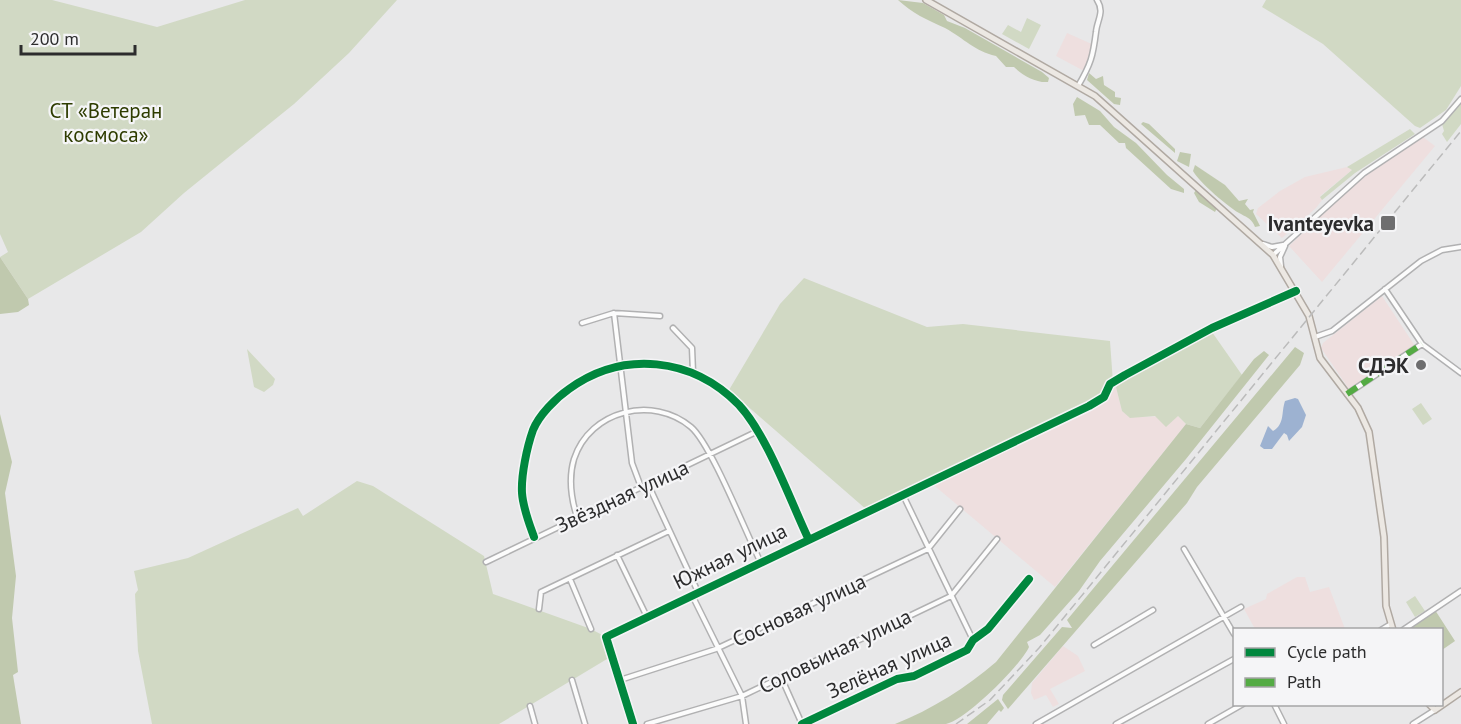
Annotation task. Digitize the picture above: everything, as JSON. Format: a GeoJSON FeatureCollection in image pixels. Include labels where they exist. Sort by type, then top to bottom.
{"type":"FeatureCollection","features":[{"type":"Feature","properties":{"kind":"main road"},"geometry":{"type":"LineString","coordinates":[[926,0],[1078,86],[1114,112],[1274,255],[1296,291],[1312,324],[1320,358],[1365,423],[1373,454],[1384,537],[1386,606],[1392,627]]}},
{"type":"Feature","properties":{"kind":"main road"},"geometry":{"type":"LineString","coordinates":[[1443,704],[1461,692]]}},
{"type":"Feature","properties":{"kind":"main road"},"geometry":{"type":"LineString","coordinates":[[1430,706],[1435,710],[1441,706]]}},
{"type":"Feature","properties":{"kind":"street"},"geometry":{"type":"LineString","coordinates":[[1078,86],[1092,62],[1096,45],[1096,32],[1101,14],[1098,1]]}},
{"type":"Feature","properties":{"kind":"street"},"geometry":{"type":"LineString","coordinates":[[1274,255],[1364,172],[1442,120],[1461,99]]}},
{"type":"Feature","properties":{"kind":"street"},"geometry":{"type":"LineString","coordinates":[[1263,244],[1272,247],[1287,243]]}},
{"type":"Feature","properties":{"kind":"street"},"geometry":{"type":"LineString","coordinates":[[1281,266],[1281,253],[1287,243]]}},
{"type":"Feature","properties":{"kind":"street"},"geometry":{"type":"LineString","coordinates":[[1315,337],[1332,331],[1432,254],[1461,247]]}},
{"type":"Feature","properties":{"kind":"street"},"geometry":{"type":"LineString","coordinates":[[1385,289],[1422,344],[1460,372]]}},
{"type":"Feature","properties":{"kind":"street","name":"Южная улица"},"geometry":{"type":"LineString","coordinates":[[620,680],[606,637],[760,561],[1094,403],[1107,393],[1110,384],[1212,328],[1296,291]]}},
{"type":"Feature","properties":{"kind":"street"},"geometry":{"type":"LineString","coordinates":[[614,313],[632,463],[641,487]]}},
{"type":"Feature","properties":{"kind":"street"},"geometry":{"type":"LineString","coordinates":[[582,324],[614,313],[660,316]]}},
{"type":"Feature","properties":{"kind":"street"},"geometry":{"type":"LineString","coordinates":[[672,328],[692,348],[693,372]]}},
{"type":"Feature","properties":{"kind":"street"},"geometry":{"type":"LineString","coordinates":[[1347,394],[1422,344]]}},
{"type":"Feature","properties":{"kind":"street"},"geometry":{"type":"LineString","coordinates":[[534,537],[522,493],[533,429],[559,396],[602,370],[621,365],[649,363],[693,372],[739,406],[758,431],[808,538]]}},
{"type":"Feature","properties":{"kind":"street"},"geometry":{"type":"LineString","coordinates":[[577,517],[570,479],[580,445],[591,431],[609,418],[626,412],[654,410],[678,417],[702,439],[760,561]]}},
{"type":"Feature","properties":{"kind":"street","name":"Звёздная улица"},"geometry":{"type":"LineString","coordinates":[[486,562],[758,431]]}},
{"type":"Feature","properties":{"kind":"street"},"geometry":{"type":"LineString","coordinates":[[648,483],[698,592]]}},
{"type":"Feature","properties":{"kind":"street"},"geometry":{"type":"LineString","coordinates":[[903,495],[973,640]]}},
{"type":"Feature","properties":{"kind":"street","name":"Сосновая улица"},"geometry":{"type":"LineString","coordinates":[[620,680],[716,648],[928,549],[960,509]]}},
{"type":"Feature","properties":{"kind":"street"},"geometry":{"type":"LineString","coordinates":[[539,609],[541,592],[669,531]]}},
{"type":"Feature","properties":{"kind":"street","name":"Соловьиная улица"},"geometry":{"type":"LineString","coordinates":[[647,724],[742,696],[951,596],[997,539]]}},
{"type":"Feature","properties":{"kind":"street"},"geometry":{"type":"LineString","coordinates":[[1184,549],[1233,632]]}},
{"type":"Feature","properties":{"kind":"street"},"geometry":{"type":"LineString","coordinates":[[617,555],[647,616]]}},
{"type":"Feature","properties":{"kind":"street"},"geometry":{"type":"LineString","coordinates":[[570,579],[591,629]]}},
{"type":"Feature","properties":{"kind":"street","name":"Зелёная улица"},"geometry":{"type":"LineString","coordinates":[[802,724],[897,679],[914,676],[967,650],[973,640],[988,629],[1029,579]]}},
{"type":"Feature","properties":{"kind":"street"},"geometry":{"type":"LineString","coordinates":[[1406,628],[1461,591]]}},
{"type":"Feature","properties":{"kind":"street"},"geometry":{"type":"LineString","coordinates":[[692,595],[716,648],[742,696],[746,724]]}},
{"type":"Feature","properties":{"kind":"street"},"geometry":{"type":"LineString","coordinates":[[1036,724],[1241,607]]}},
{"type":"Feature","properties":{"kind":"street"},"geometry":{"type":"LineString","coordinates":[[1094,645],[1153,610]]}},
{"type":"Feature","properties":{"kind":"street"},"geometry":{"type":"LineString","coordinates":[[1116,724],[1233,660]]}},
{"type":"Feature","properties":{"kind":"street"},"geometry":{"type":"LineString","coordinates":[[781,677],[802,724]]}},
{"type":"Feature","properties":{"kind":"street"},"geometry":{"type":"LineString","coordinates":[[572,680],[585,724]]}},
{"type":"Feature","properties":{"kind":"street"},"geometry":{"type":"LineString","coordinates":[[620,680],[633,724]]}},
{"type":"Feature","properties":{"kind":"street"},"geometry":{"type":"LineString","coordinates":[[530,706],[534,724]]}},
{"type":"Feature","properties":{"kind":"street"},"geometry":{"type":"LineString","coordinates":[[1208,724],[1241,706]]}},
{"type":"Feature","properties":{"kind":"street"},"geometry":{"type":"LineString","coordinates":[[1275,706],[1284,724]]}},
{"type":"Feature","properties":{"kind":"street"},"geometry":{"type":"LineString","coordinates":[[1413,724],[1435,710]]}},
{"type":"Feature","properties":{"kind":"shaded area"},"geometry":{"type":"Polygon","coordinates":[[[1067,33],[1094,45],[1084,71],[1056,56],[1067,33]]]}},
{"type":"Feature","properties":{"kind":"shaded area"},"geometry":{"type":"Polygon","coordinates":[[[1423,137],[1435,146],[1322,282],[1289,246],[1366,173],[1423,137]]]}},
{"type":"Feature","properties":{"kind":"shaded area"},"geometry":{"type":"Polygon","coordinates":[[[1347,167],[1352,170],[1320,196],[1322,200],[1316,208],[1282,238],[1256,214],[1258,208],[1280,191],[1305,177],[1347,167]]]}},
{"type":"Feature","properties":{"kind":"shaded area"},"geometry":{"type":"Polygon","coordinates":[[[1382,296],[1415,346],[1349,389],[1321,348],[1323,343],[1382,296]]]}},
{"type":"Feature","properties":{"kind":"shaded area"},"geometry":{"type":"Polygon","coordinates":[[[1116,387],[1122,411],[1130,417],[1178,416],[1186,424],[1055,587],[930,482],[1116,387]]]}},
{"type":"Feature","properties":{"kind":"shaded area"},"geometry":{"type":"Polygon","coordinates":[[[1297,577],[1305,577],[1310,592],[1329,587],[1345,628],[1254,628],[1244,609],[1266,599],[1267,594],[1297,577]]]}},
{"type":"Feature","properties":{"kind":"shaded area"},"geometry":{"type":"Polygon","coordinates":[[[1063,646],[1078,656],[1085,671],[1050,689],[1059,704],[1053,707],[1046,695],[1034,700],[1031,693],[1032,683],[1063,646]]]}},
{"type":"Feature","properties":{"kind":"green space","name":"СТ «Ветеран космоса»"},"geometry":{"type":"Polygon","coordinates":[[[0,0],[52,0],[157,27],[245,0],[397,0],[349,53],[294,104],[184,193],[141,232],[28,299],[0,257],[8,252],[0,234],[0,0]]]}},
{"type":"Feature","properties":{"kind":"green space"},"geometry":{"type":"Polygon","coordinates":[[[898,0],[923,3],[944,15],[947,21],[965,28],[1042,72],[1049,78],[1048,82],[1030,78],[1014,67],[1006,67],[996,56],[975,48],[898,0]]]}},
{"type":"Feature","properties":{"kind":"green space"},"geometry":{"type":"Polygon","coordinates":[[[1266,0],[1461,0],[1461,86],[1446,110],[1420,128],[1415,126],[1323,44],[1262,7],[1266,0]]]}},
{"type":"Feature","properties":{"kind":"green space"},"geometry":{"type":"Polygon","coordinates":[[[1027,18],[1041,25],[1029,49],[1002,34],[1008,25],[1021,32],[1027,18]]]}},
{"type":"Feature","properties":{"kind":"green space"},"geometry":{"type":"Polygon","coordinates":[[[1089,73],[1096,79],[1103,76],[1104,85],[1115,92],[1115,97],[1121,98],[1120,105],[1114,104],[1087,80],[1089,73]]]}},
{"type":"Feature","properties":{"kind":"green space"},"geometry":{"type":"Polygon","coordinates":[[[1077,97],[1100,111],[1114,127],[1136,143],[1184,189],[1184,193],[1171,189],[1126,148],[1125,143],[1119,143],[1100,125],[1089,125],[1085,115],[1075,116],[1073,104],[1077,97]]]}},
{"type":"Feature","properties":{"kind":"green space"},"geometry":{"type":"Polygon","coordinates":[[[1461,102],[1461,124],[1447,142],[1442,134],[1444,131],[1442,124],[1461,102]]]}},
{"type":"Feature","properties":{"kind":"green space"},"geometry":{"type":"Polygon","coordinates":[[[1143,122],[1149,124],[1175,149],[1175,153],[1141,124],[1143,122]]]}},
{"type":"Feature","properties":{"kind":"green space"},"geometry":{"type":"Polygon","coordinates":[[[1410,129],[1415,134],[1355,173],[1322,200],[1320,197],[1352,170],[1347,167],[1410,129]]]}},
{"type":"Feature","properties":{"kind":"green space"},"geometry":{"type":"Polygon","coordinates":[[[1180,152],[1191,154],[1189,167],[1177,161],[1180,152]]]}},
{"type":"Feature","properties":{"kind":"green space"},"geometry":{"type":"Polygon","coordinates":[[[1195,165],[1225,185],[1239,201],[1248,199],[1245,204],[1250,210],[1254,209],[1253,212],[1260,226],[1255,227],[1253,222],[1207,188],[1193,171],[1195,165]]]}},
{"type":"Feature","properties":{"kind":"green space"},"geometry":{"type":"Polygon","coordinates":[[[1196,190],[1217,208],[1215,212],[1199,202],[1194,193],[1196,190]]]}},
{"type":"Feature","properties":{"kind":"green space"},"geometry":{"type":"Polygon","coordinates":[[[0,257],[28,299],[29,305],[18,312],[0,314],[0,257]]]}},
{"type":"Feature","properties":{"kind":"green space"},"geometry":{"type":"Polygon","coordinates":[[[804,278],[927,327],[963,324],[1110,341],[1113,383],[1107,393],[1073,414],[867,510],[729,390],[780,304],[804,278]]]}},
{"type":"Feature","properties":{"kind":"green space"},"geometry":{"type":"Polygon","coordinates":[[[1212,332],[1242,375],[1200,428],[1186,424],[1178,416],[1166,427],[1155,416],[1130,418],[1122,411],[1116,387],[1120,383],[1212,332]]]}},
{"type":"Feature","properties":{"kind":"green space"},"geometry":{"type":"Polygon","coordinates":[[[1295,347],[1304,353],[1300,365],[1197,487],[1187,503],[1008,709],[1002,700],[1003,695],[1062,627],[1072,628],[1067,620],[1295,347]]]}},
{"type":"Feature","properties":{"kind":"green space"},"geometry":{"type":"Polygon","coordinates":[[[247,349],[275,379],[273,385],[264,392],[254,387],[247,349]]]}},
{"type":"Feature","properties":{"kind":"green space"},"geometry":{"type":"Polygon","coordinates":[[[1264,351],[1269,355],[1100,561],[1079,591],[1040,635],[1027,642],[1029,647],[1024,655],[1004,678],[979,703],[946,724],[895,724],[948,697],[996,662],[1186,424],[1200,428],[1254,359],[1264,351]]]}},
{"type":"Feature","properties":{"kind":"green space"},"geometry":{"type":"Polygon","coordinates":[[[1421,403],[1432,419],[1423,425],[1412,409],[1421,403]]]}},
{"type":"Feature","properties":{"kind":"green space"},"geometry":{"type":"Polygon","coordinates":[[[0,414],[12,462],[5,493],[16,576],[12,618],[18,672],[13,675],[21,724],[0,724],[0,414]]]}},
{"type":"Feature","properties":{"kind":"green space"},"geometry":{"type":"Polygon","coordinates":[[[357,481],[373,486],[484,556],[493,594],[591,629],[606,637],[612,656],[499,724],[152,724],[138,651],[135,594],[138,590],[134,571],[188,558],[298,508],[303,516],[357,481]]]}},
{"type":"Feature","properties":{"kind":"green space"},"geometry":{"type":"Polygon","coordinates":[[[1415,596],[1425,611],[1415,617],[1406,602],[1415,596]]]}},
{"type":"Feature","properties":{"kind":"green space"},"geometry":{"type":"Polygon","coordinates":[[[1435,610],[1455,641],[1443,649],[1443,628],[1409,627],[1435,610]]]}},
{"type":"Feature","properties":{"kind":"green space"},"geometry":{"type":"Polygon","coordinates":[[[998,699],[1004,708],[1001,712],[999,710],[987,724],[967,724],[998,699]]]}},
{"type":"Feature","properties":{"kind":"water"},"geometry":{"type":"Polygon","coordinates":[[[1298,399],[1306,415],[1302,427],[1289,441],[1284,433],[1272,449],[1264,449],[1260,446],[1268,426],[1273,431],[1277,428],[1281,422],[1285,401],[1298,399]]]}},
{"type":"Feature","properties":{"kind":"railway"},"geometry":{"type":"LineString","coordinates":[[956,724],[990,700],[1039,648],[1461,131]]}},
{"type":"Feature","properties":{"kind":"marked path"},"geometry":{"type":"LineString","coordinates":[[1347,394],[1422,344]]}},
{"type":"Feature","properties":{"kind":"cycle path"},"geometry":{"type":"LineString","coordinates":[[633,724],[606,637],[1089,406],[1104,397],[1110,384],[1125,375],[1212,328],[1296,291]]}},
{"type":"Feature","properties":{"kind":"cycle path"},"geometry":{"type":"LineString","coordinates":[[534,537],[526,515],[522,486],[523,470],[531,437],[539,419],[559,397],[590,377],[612,368],[634,364],[657,364],[700,377],[720,389],[739,405],[768,450],[808,538]]}},
{"type":"Feature","properties":{"kind":"cycle path"},"geometry":{"type":"LineString","coordinates":[[802,724],[897,679],[914,676],[967,650],[973,640],[988,629],[1029,579]]}},
{"type":"Feature","properties":{"kind":"place","name":"Ivanteyevka"},"geometry":{"type":"Point","coordinates":[1388,223]}},
{"type":"Feature","properties":{"kind":"place","name":"СДЭК"},"geometry":{"type":"Point","coordinates":[1421,365]}}]}
